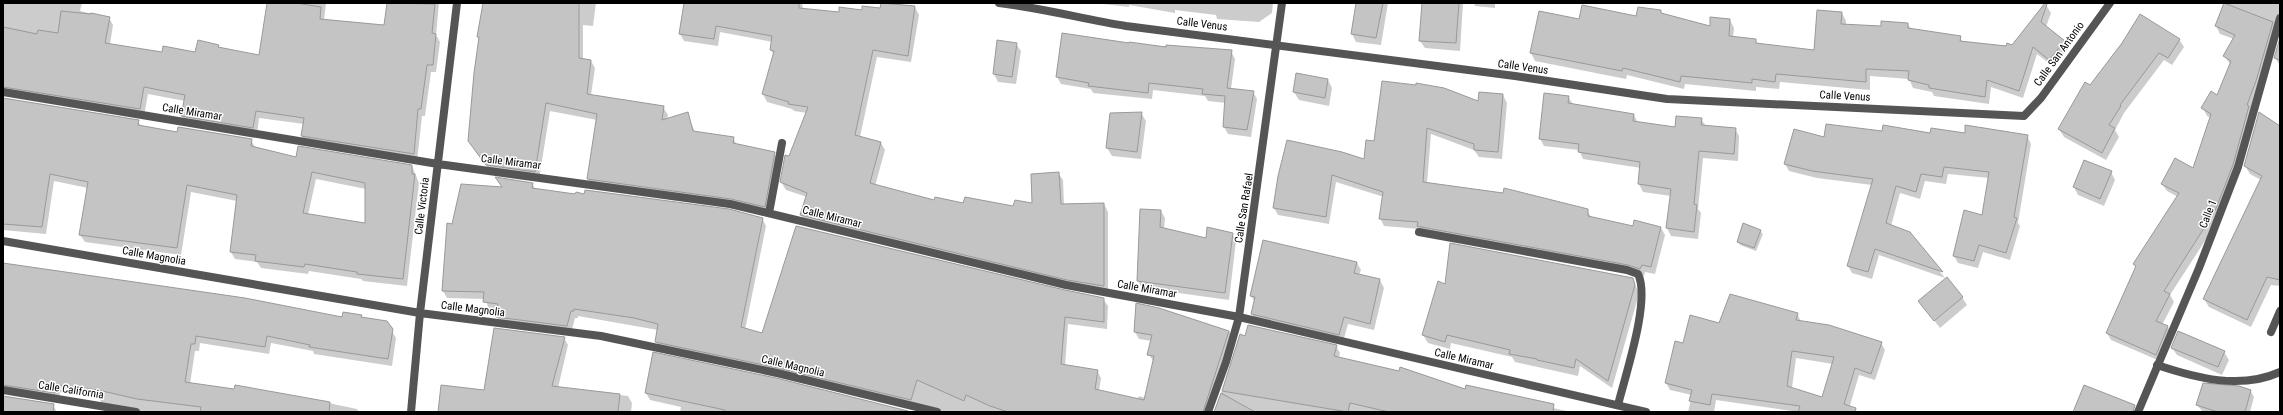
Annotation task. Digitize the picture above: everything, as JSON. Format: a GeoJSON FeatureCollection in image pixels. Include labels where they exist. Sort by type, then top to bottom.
{"type":"FeatureCollection","features":[{"type":"Feature","properties":{"kind":"street","name":"Calle Victoria"},"geometry":{"type":"LineString","coordinates":[[411,412],[420,313],[457,3]]}},
{"type":"Feature","properties":{"kind":"street","name":"Calle Venus"},"geometry":{"type":"LineString","coordinates":[[999,3],[1034,7],[1068,16],[1126,26],[1667,99],[2024,116],[2041,98]]}},
{"type":"Feature","properties":{"kind":"street","name":"Calle San Rafael"},"geometry":{"type":"LineString","coordinates":[[1208,412],[1240,317],[1270,104],[1275,45],[1282,3]]}},
{"type":"Feature","properties":{"kind":"street","name":"Calle San Antonio"},"geometry":{"type":"LineString","coordinates":[[2041,98],[2110,3]]}},
{"type":"Feature","properties":{"kind":"street","name":"Calle 1"},"geometry":{"type":"LineString","coordinates":[[2138,412],[2199,268],[2238,167],[2280,18]]}},
{"type":"Feature","properties":{"kind":"street","name":"Calle Miramar"},"geometry":{"type":"LineString","coordinates":[[3,92],[438,164],[730,204],[1066,285],[1240,317],[1646,412]]}},
{"type":"Feature","properties":{"kind":"street"},"geometry":{"type":"LineString","coordinates":[[769,213],[782,143]]}},
{"type":"Feature","properties":{"kind":"street"},"geometry":{"type":"LineString","coordinates":[[1419,232],[1627,270],[1638,274],[1642,286],[1641,304],[1637,328],[1618,405]]}},
{"type":"Feature","properties":{"kind":"street","name":"Calle Magnolia"},"geometry":{"type":"LineString","coordinates":[[3,241],[420,313],[601,336],[777,373],[937,412]]}},
{"type":"Feature","properties":{"kind":"street"},"geometry":{"type":"LineString","coordinates":[[2271,332],[2280,311]]}},
{"type":"Feature","properties":{"kind":"street"},"geometry":{"type":"LineString","coordinates":[[2157,365],[2186,374],[2228,382],[2263,378],[2280,372]]}},
{"type":"Feature","properties":{"kind":"street","name":"Calle California"},"geometry":{"type":"LineString","coordinates":[[3,390],[136,412]]}},
{"type":"Feature","properties":{"kind":"building"},"geometry":{"type":"Polygon","coordinates":[[[267,3],[296,3],[321,7],[320,19],[384,25],[387,3],[435,4],[432,33],[436,34],[433,65],[427,65],[421,109],[418,109],[414,154],[301,136],[304,118],[256,111],[253,128],[181,116],[185,95],[144,87],[140,109],[3,87],[3,27],[37,34],[38,30],[58,33],[61,11],[91,13],[110,17],[105,43],[162,52],[163,46],[195,52],[198,40],[219,45],[218,47],[259,55],[267,3]]]}},
{"type":"Feature","properties":{"kind":"building"},"geometry":{"type":"Polygon","coordinates":[[[483,3],[579,3],[579,58],[591,60],[587,94],[664,106],[662,120],[688,112],[693,131],[734,137],[733,143],[775,152],[765,207],[731,199],[587,179],[597,114],[546,103],[535,172],[486,165],[468,141],[479,37],[477,37],[483,3]]]}},
{"type":"Feature","properties":{"kind":"building"},"geometry":{"type":"Polygon","coordinates":[[[684,3],[799,3],[799,8],[839,12],[839,7],[862,10],[862,6],[880,8],[881,3],[915,6],[908,56],[873,50],[855,135],[881,142],[870,183],[934,200],[935,197],[963,203],[965,197],[1013,206],[1015,200],[1032,203],[1031,174],[1059,172],[1061,204],[1104,203],[1104,286],[1067,280],[800,215],[807,193],[780,182],[785,155],[789,156],[808,107],[788,104],[789,102],[762,94],[774,51],[770,50],[772,36],[716,26],[714,39],[679,34],[684,3]]]}},
{"type":"Feature","properties":{"kind":"building"},"geometry":{"type":"Polygon","coordinates":[[[1356,3],[1383,3],[1376,38],[1351,34],[1356,3]]]}},
{"type":"Feature","properties":{"kind":"building"},"geometry":{"type":"Polygon","coordinates":[[[1422,3],[1459,3],[1456,43],[1419,41],[1422,3]]]}},
{"type":"Feature","properties":{"kind":"building"},"geometry":{"type":"Polygon","coordinates":[[[2045,3],[2047,4],[2041,22],[2065,41],[2049,60],[2033,47],[2019,91],[1987,80],[1985,97],[1929,88],[1929,85],[1908,80],[1909,71],[1866,69],[1866,82],[1776,74],[1775,82],[1752,79],[1752,83],[1681,76],[1680,82],[1623,68],[1622,71],[1530,53],[1539,11],[1579,19],[1582,5],[1636,16],[1638,7],[1661,10],[1661,13],[1710,26],[1710,17],[1730,19],[1729,36],[1756,39],[1756,43],[1814,50],[1817,10],[1842,12],[1841,24],[1881,26],[1881,21],[1908,23],[1908,28],[1961,36],[1960,41],[2006,46],[2007,43],[2012,45],[2045,3]]]}},
{"type":"Feature","properties":{"kind":"building"},"geometry":{"type":"Polygon","coordinates":[[[2224,3],[2273,22],[2256,81],[2247,105],[2249,106],[2233,165],[2215,211],[2164,291],[2170,294],[2156,321],[2168,326],[2156,355],[2106,333],[2136,266],[2133,264],[2179,193],[2161,184],[2175,158],[2193,168],[2211,114],[2201,108],[2211,91],[2217,95],[2231,61],[2223,56],[2235,35],[2215,26],[2224,3]]]}},
{"type":"Feature","properties":{"kind":"building"},"geometry":{"type":"Polygon","coordinates":[[[2140,14],[2180,39],[2168,58],[2159,53],[2120,105],[2121,106],[2109,125],[2115,128],[2102,153],[2058,129],[2085,82],[2090,85],[2122,43],[2140,14]]]}},
{"type":"Feature","properties":{"kind":"building"},"geometry":{"type":"Polygon","coordinates":[[[1062,33],[1166,47],[1166,45],[1232,50],[1227,88],[1254,91],[1247,130],[1223,127],[1225,96],[1202,94],[1203,89],[1149,83],[1148,93],[1088,86],[1089,83],[1056,77],[1062,33]]]}},
{"type":"Feature","properties":{"kind":"building"},"geometry":{"type":"Polygon","coordinates":[[[2280,38],[2280,60],[2274,58],[2280,38]]]}},
{"type":"Feature","properties":{"kind":"building"},"geometry":{"type":"Polygon","coordinates":[[[997,40],[1017,43],[1012,77],[993,74],[997,40]]]}},
{"type":"Feature","properties":{"kind":"building"},"geometry":{"type":"Polygon","coordinates":[[[1296,73],[1328,79],[1325,98],[1293,92],[1296,73]]]}},
{"type":"Feature","properties":{"kind":"building"},"geometry":{"type":"Polygon","coordinates":[[[1382,81],[1416,85],[1416,83],[1444,88],[1478,101],[1479,92],[1503,94],[1498,152],[1474,150],[1474,144],[1427,128],[1423,182],[1503,193],[1504,188],[1588,209],[1588,216],[1633,226],[1634,220],[1661,227],[1651,267],[1642,265],[1640,269],[1628,265],[1417,226],[1418,222],[1379,219],[1383,192],[1332,175],[1326,217],[1273,208],[1278,176],[1287,140],[1342,152],[1364,159],[1366,140],[1374,141],[1382,81]]]}},
{"type":"Feature","properties":{"kind":"building"},"geometry":{"type":"Polygon","coordinates":[[[1544,93],[1569,96],[1568,103],[1634,114],[1633,121],[1675,127],[1676,116],[1702,118],[1701,125],[1736,128],[1734,154],[1699,151],[1694,204],[1697,205],[1694,232],[1666,228],[1671,189],[1638,184],[1640,162],[1578,152],[1579,144],[1539,139],[1544,93]]]}},
{"type":"Feature","properties":{"kind":"building"},"geometry":{"type":"Polygon","coordinates":[[[3,98],[139,120],[138,125],[177,132],[178,127],[252,139],[251,146],[296,157],[298,146],[412,165],[412,174],[415,174],[403,279],[357,274],[357,272],[305,264],[304,267],[255,261],[256,255],[230,252],[237,195],[187,185],[177,248],[79,235],[88,182],[50,174],[42,227],[3,224],[3,98]],[[312,172],[303,213],[365,223],[365,183],[312,172]]]}},
{"type":"Feature","properties":{"kind":"building"},"geometry":{"type":"Polygon","coordinates":[[[1142,112],[1137,152],[1106,148],[1110,113],[1142,112]]]}},
{"type":"Feature","properties":{"kind":"building"},"geometry":{"type":"Polygon","coordinates":[[[2259,112],[2280,126],[2280,280],[2267,277],[2247,320],[2203,299],[2262,176],[2244,166],[2259,112]]]}},
{"type":"Feature","properties":{"kind":"building"},"geometry":{"type":"Polygon","coordinates":[[[1826,124],[1882,131],[1883,125],[1930,133],[1931,128],[1965,133],[1965,125],[2028,135],[2014,217],[2017,218],[2006,253],[1979,245],[1974,261],[1953,256],[1964,210],[1982,215],[1989,172],[1944,167],[1942,177],[1921,174],[1916,192],[1896,186],[1886,223],[1910,232],[1943,272],[1875,249],[1868,272],[1847,266],[1873,179],[1812,171],[1784,164],[1794,129],[1824,137],[1826,124]]]}},
{"type":"Feature","properties":{"kind":"building"},"geometry":{"type":"Polygon","coordinates":[[[2084,160],[2112,171],[2100,199],[2073,187],[2084,160]]]}},
{"type":"Feature","properties":{"kind":"building"},"geometry":{"type":"Polygon","coordinates":[[[495,177],[533,183],[532,188],[575,194],[576,192],[584,194],[585,190],[729,209],[763,218],[741,327],[762,333],[796,226],[1104,298],[1104,322],[1065,317],[1061,364],[1098,370],[1095,389],[1144,400],[1154,356],[1147,355],[1152,335],[1134,332],[1136,303],[1159,308],[1229,331],[1203,412],[1008,412],[966,395],[964,401],[917,380],[911,400],[778,368],[655,342],[658,324],[634,318],[574,309],[574,311],[571,311],[567,326],[496,317],[498,304],[483,302],[484,292],[442,291],[447,223],[452,224],[461,184],[502,187],[495,177]]]}},
{"type":"Feature","properties":{"kind":"building"},"geometry":{"type":"Polygon","coordinates":[[[1140,209],[1161,210],[1160,227],[1206,238],[1207,227],[1233,233],[1225,293],[1137,281],[1140,209]]]}},
{"type":"Feature","properties":{"kind":"building"},"geometry":{"type":"Polygon","coordinates":[[[1743,223],[1761,230],[1754,248],[1737,242],[1743,223]]]}},
{"type":"Feature","properties":{"kind":"building"},"geometry":{"type":"Polygon","coordinates":[[[1263,240],[1357,262],[1354,273],[1380,279],[1370,324],[1344,317],[1339,335],[1251,314],[1255,297],[1250,296],[1263,240]]]}},
{"type":"Feature","properties":{"kind":"building"},"geometry":{"type":"Polygon","coordinates":[[[1450,243],[1633,278],[1635,285],[1608,381],[1576,359],[1574,368],[1509,354],[1510,350],[1447,335],[1445,342],[1422,335],[1438,281],[1445,284],[1450,243]]]}},
{"type":"Feature","properties":{"kind":"building"},"geometry":{"type":"Polygon","coordinates":[[[3,263],[245,298],[342,317],[343,312],[362,315],[361,317],[387,321],[393,329],[388,359],[309,347],[310,345],[267,336],[265,347],[196,336],[195,344],[191,344],[185,382],[234,389],[235,385],[330,402],[329,412],[200,412],[201,407],[137,399],[98,390],[57,385],[55,393],[3,385],[3,263]]]}},
{"type":"Feature","properties":{"kind":"building"},"geometry":{"type":"Polygon","coordinates":[[[1947,277],[1963,297],[1934,321],[1918,301],[1947,277]]]}},
{"type":"Feature","properties":{"kind":"building"},"geometry":{"type":"Polygon","coordinates":[[[1730,294],[1798,313],[1796,320],[1829,325],[1882,342],[1871,374],[1855,368],[1844,404],[1856,408],[1855,412],[1798,412],[1800,406],[1712,394],[1710,405],[1689,401],[1692,390],[1665,383],[1675,341],[1683,343],[1690,315],[1719,323],[1730,294]],[[1792,351],[1787,386],[1822,397],[1834,357],[1792,351]]]}},
{"type":"Feature","properties":{"kind":"building"},"geometry":{"type":"Polygon","coordinates":[[[1248,325],[1337,345],[1334,356],[1399,371],[1400,367],[1465,389],[1466,385],[1554,404],[1553,412],[1389,412],[1350,403],[1348,412],[1222,391],[1240,334],[1245,336],[1248,325]]]}},
{"type":"Feature","properties":{"kind":"building"},"geometry":{"type":"Polygon","coordinates":[[[494,328],[565,337],[552,386],[620,394],[618,412],[438,412],[441,385],[484,390],[494,328]]]}},
{"type":"Feature","properties":{"kind":"building"},"geometry":{"type":"Polygon","coordinates":[[[2178,331],[2225,351],[2218,367],[2171,348],[2178,331]]]}},
{"type":"Feature","properties":{"kind":"building"},"geometry":{"type":"Polygon","coordinates":[[[653,352],[776,378],[908,411],[725,412],[725,410],[645,393],[653,352]]]}},
{"type":"Feature","properties":{"kind":"building"},"geometry":{"type":"Polygon","coordinates":[[[2203,383],[2239,386],[2251,390],[2245,412],[2218,412],[2196,405],[2203,383]]]}},
{"type":"Feature","properties":{"kind":"building"},"geometry":{"type":"Polygon","coordinates":[[[2084,385],[2135,405],[2133,412],[2073,412],[2084,385]]]}},
{"type":"Feature","properties":{"kind":"building"},"geometry":{"type":"Polygon","coordinates":[[[1221,393],[1255,412],[1214,412],[1221,393]]]}},
{"type":"Feature","properties":{"kind":"building"},"geometry":{"type":"Polygon","coordinates":[[[3,396],[54,404],[53,412],[3,412],[3,396]]]}}]}
